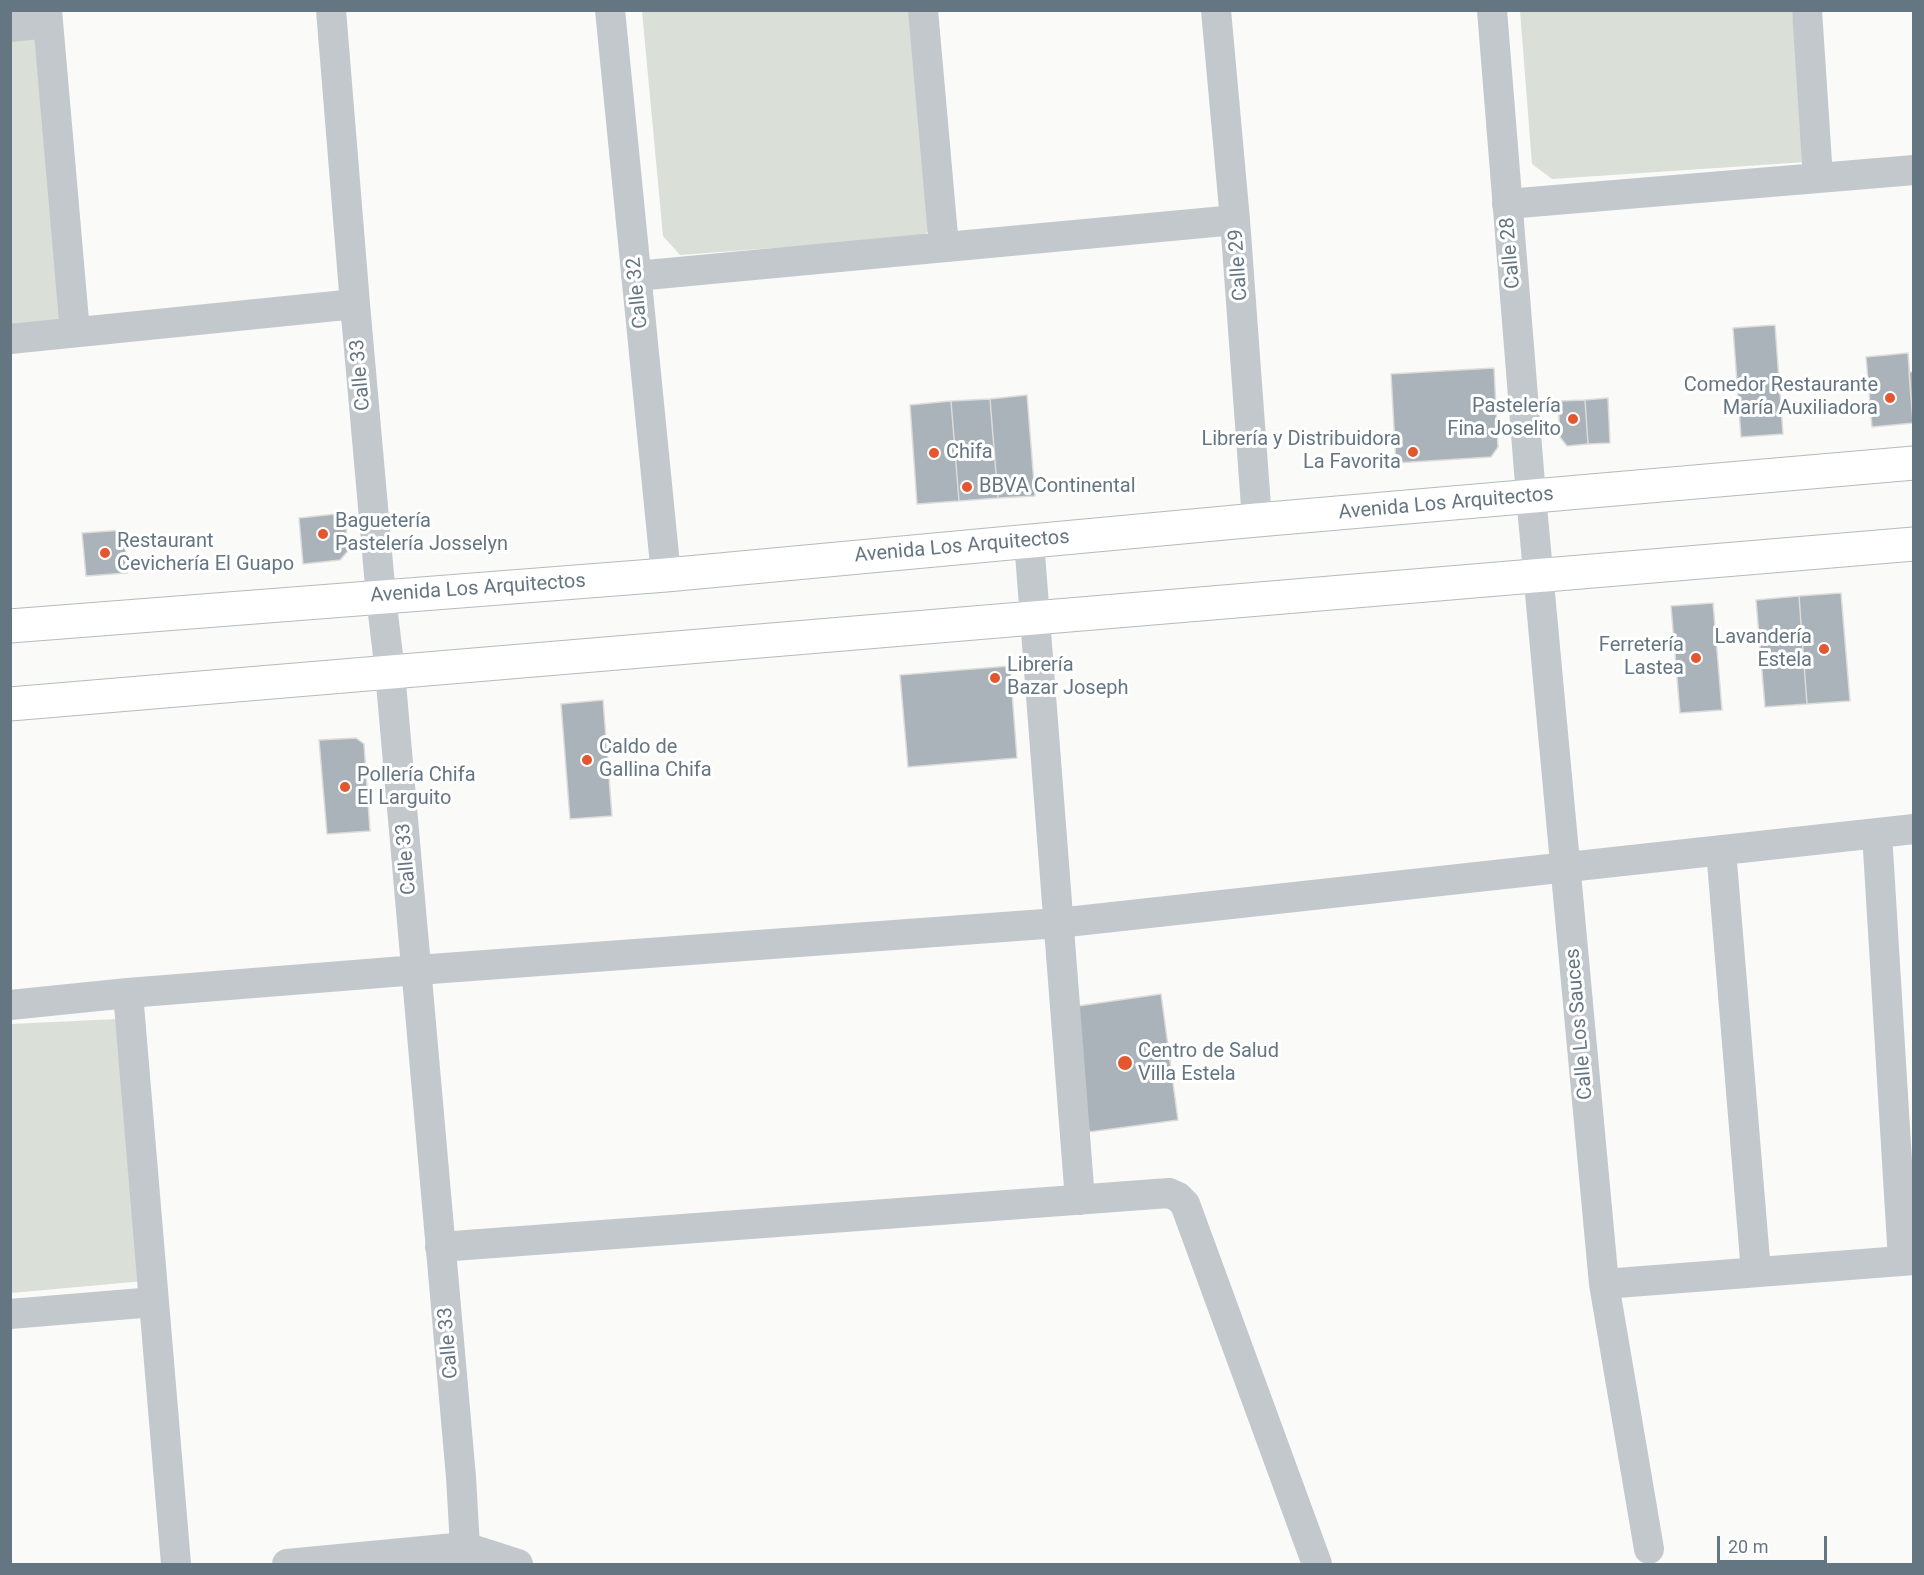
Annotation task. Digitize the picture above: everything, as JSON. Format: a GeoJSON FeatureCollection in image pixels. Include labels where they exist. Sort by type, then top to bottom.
{"type":"FeatureCollection","features":[{"type":"Feature","properties":{"kind":"main road","name":"Avenida Los Arquitectos"},"geometry":{"type":"LineString","coordinates":[[10,626],[666,575],[1257,520],[1914,463]]}},
{"type":"Feature","properties":{"kind":"main road"},"geometry":{"type":"LineString","coordinates":[[10,704],[1914,544]]}},
{"type":"Feature","properties":{"kind":"street","name":"Calle 33"},"geometry":{"type":"LineString","coordinates":[[331,10],[381,597],[417,970],[461,1478],[465,1556]]}},
{"type":"Feature","properties":{"kind":"street","name":"Calle 32"},"geometry":{"type":"LineString","coordinates":[[610,10],[666,575]]}},
{"type":"Feature","properties":{"kind":"street"},"geometry":{"type":"LineString","coordinates":[[923,10],[944,247]]}},
{"type":"Feature","properties":{"kind":"street","name":"Calle 29"},"geometry":{"type":"LineString","coordinates":[[1216,10],[1235,220],[1257,520]]}},
{"type":"Feature","properties":{"kind":"street","name":"Calle 28"},"geometry":{"type":"LineString","coordinates":[[1492,10],[1531,496]]}},
{"type":"Feature","properties":{"kind":"street"},"geometry":{"type":"LineString","coordinates":[[1807,10],[1818,178]]}},
{"type":"Feature","properties":{"kind":"street"},"geometry":{"type":"LineString","coordinates":[[10,27],[47,17],[75,332]]}},
{"type":"Feature","properties":{"kind":"street"},"geometry":{"type":"LineString","coordinates":[[1507,204],[1914,170]]}},
{"type":"Feature","properties":{"kind":"street"},"geometry":{"type":"LineString","coordinates":[[636,276],[1235,220]]}},
{"type":"Feature","properties":{"kind":"street"},"geometry":{"type":"LineString","coordinates":[[10,339],[355,304]]}},
{"type":"Feature","properties":{"kind":"street","name":"Calle Los Sauces"},"geometry":{"type":"LineString","coordinates":[[1531,496],[1604,1284],[1648,1549]]}},
{"type":"Feature","properties":{"kind":"street"},"geometry":{"type":"LineString","coordinates":[[1029,541],[1080,1200]]}},
{"type":"Feature","properties":{"kind":"street"},"geometry":{"type":"LineString","coordinates":[[10,1005],[128,993],[417,970],[1058,923],[1914,829]]}},
{"type":"Feature","properties":{"kind":"street"},"geometry":{"type":"LineString","coordinates":[[1604,1284],[1908,1260],[1877,833]]}},
{"type":"Feature","properties":{"kind":"street"},"geometry":{"type":"LineString","coordinates":[[1721,850],[1756,1272]]}},
{"type":"Feature","properties":{"kind":"street"},"geometry":{"type":"LineString","coordinates":[[128,993],[176,1564]]}},
{"type":"Feature","properties":{"kind":"street"},"geometry":{"type":"LineString","coordinates":[[440,1247],[1169,1193],[1178,1197],[1185,1204],[1317,1564]]}},
{"type":"Feature","properties":{"kind":"street"},"geometry":{"type":"LineString","coordinates":[[10,1314],[154,1302]]}},
{"type":"Feature","properties":{"kind":"street"},"geometry":{"type":"LineString","coordinates":[[287,1564],[465,1556],[518,1564]]}},
{"type":"Feature","properties":{"kind":"shaded area"},"geometry":{"type":"Polygon","coordinates":[[[642,11],[915,11],[935,226],[921,237],[680,255],[663,236],[642,11]]]}},
{"type":"Feature","properties":{"kind":"shaded area"},"geometry":{"type":"Polygon","coordinates":[[[1520,11],[1792,11],[1806,162],[1552,179],[1532,164],[1520,11]]]}},
{"type":"Feature","properties":{"kind":"shaded area"},"geometry":{"type":"Polygon","coordinates":[[[48,23],[75,332],[11,335],[11,29],[48,23]]]}},
{"type":"Feature","properties":{"kind":"shaded area"},"geometry":{"type":"Polygon","coordinates":[[[117,1019],[144,1281],[11,1293],[11,1024],[117,1019]]]}},
{"type":"Feature","properties":{"kind":"building"},"geometry":{"type":"Polygon","coordinates":[[[1775,325],[1783,434],[1741,437],[1733,328],[1775,325]]]}},
{"type":"Feature","properties":{"kind":"building","name":"Comedor Restaurante María Auxiliadora"},"geometry":{"type":"Polygon","coordinates":[[[1908,353],[1913,423],[1872,427],[1866,357],[1908,353]]]}},
{"type":"Feature","properties":{"kind":"building"},"geometry":{"type":"Polygon","coordinates":[[[1494,368],[1498,447],[1491,457],[1396,463],[1391,374],[1494,368]]]}},
{"type":"Feature","properties":{"kind":"building"},"geometry":{"type":"Polygon","coordinates":[[[1909,372],[1914,372],[1914,423],[1913,423],[1909,372]]]}},
{"type":"Feature","properties":{"kind":"building"},"geometry":{"type":"Polygon","coordinates":[[[1027,395],[1035,496],[998,498],[990,399],[1027,395]]]}},
{"type":"Feature","properties":{"kind":"building"},"geometry":{"type":"Polygon","coordinates":[[[1608,398],[1610,443],[1588,444],[1585,400],[1608,398]]]}},
{"type":"Feature","properties":{"kind":"building"},"geometry":{"type":"Polygon","coordinates":[[[990,399],[998,498],[959,501],[951,401],[990,399]]]}},
{"type":"Feature","properties":{"kind":"building","name":"Pastelería Fina Joselito"},"geometry":{"type":"Polygon","coordinates":[[[1585,400],[1588,444],[1567,446],[1560,437],[1558,401],[1585,400]]]}},
{"type":"Feature","properties":{"kind":"building","name":"Chifa"},"geometry":{"type":"Polygon","coordinates":[[[951,401],[959,501],[917,504],[910,405],[951,401]]]}},
{"type":"Feature","properties":{"kind":"building","name":"Baguetería Pastelería Josselyn"},"geometry":{"type":"Polygon","coordinates":[[[345,513],[348,551],[340,560],[303,564],[299,518],[345,513]]]}},
{"type":"Feature","properties":{"kind":"building","name":"Restaurant Cevichería El Guapo"},"geometry":{"type":"Polygon","coordinates":[[[124,530],[127,573],[86,576],[82,533],[124,530]]]}},
{"type":"Feature","properties":{"kind":"building","name":"Lavandería Estela"},"geometry":{"type":"Polygon","coordinates":[[[1841,593],[1850,701],[1807,704],[1799,596],[1841,593]]]}},
{"type":"Feature","properties":{"kind":"building"},"geometry":{"type":"Polygon","coordinates":[[[1799,596],[1807,704],[1765,707],[1756,600],[1799,596]]]}},
{"type":"Feature","properties":{"kind":"building","name":"Ferretería Lastea"},"geometry":{"type":"Polygon","coordinates":[[[1713,603],[1722,710],[1680,713],[1671,606],[1713,603]]]}},
{"type":"Feature","properties":{"kind":"building"},"geometry":{"type":"Polygon","coordinates":[[[1010,666],[1017,758],[908,767],[900,675],[1010,666]]]}},
{"type":"Feature","properties":{"kind":"building","name":"Caldo de Gallina Chifa"},"geometry":{"type":"Polygon","coordinates":[[[603,700],[612,816],[570,819],[561,704],[603,700]]]}},
{"type":"Feature","properties":{"kind":"building","name":"Pollería Chifa El Larguito"},"geometry":{"type":"Polygon","coordinates":[[[356,738],[364,744],[370,831],[327,834],[319,740],[356,738]]]}},
{"type":"Feature","properties":{"kind":"building","name":"Centro de Salud Villa Estela"},"geometry":{"type":"Polygon","coordinates":[[[1161,994],[1178,1120],[1089,1132],[1071,1007],[1161,994]]]}},
{"type":"Feature","properties":{"kind":"place","name":"Comedor Restaurante María Auxiliadora"},"geometry":{"type":"Point","coordinates":[1890,398]}},
{"type":"Feature","properties":{"kind":"place","name":"Pastelería Fina Joselito"},"geometry":{"type":"Point","coordinates":[1573,419]}},
{"type":"Feature","properties":{"kind":"place","name":"Librería y Distribuidora La Favorita"},"geometry":{"type":"Point","coordinates":[1413,452]}},
{"type":"Feature","properties":{"kind":"place","name":"Chifa"},"geometry":{"type":"Point","coordinates":[934,453]}},
{"type":"Feature","properties":{"kind":"place","name":"BBVA Continental"},"geometry":{"type":"Point","coordinates":[967,487]}},
{"type":"Feature","properties":{"kind":"place","name":"Baguetería Pastelería Josselyn"},"geometry":{"type":"Point","coordinates":[323,534]}},
{"type":"Feature","properties":{"kind":"place","name":"Restaurant Cevichería El Guapo"},"geometry":{"type":"Point","coordinates":[105,553]}},
{"type":"Feature","properties":{"kind":"place","name":"Lavandería Estela"},"geometry":{"type":"Point","coordinates":[1824,649]}},
{"type":"Feature","properties":{"kind":"place","name":"Ferretería Lastea"},"geometry":{"type":"Point","coordinates":[1696,658]}},
{"type":"Feature","properties":{"kind":"place","name":"Librería Bazar Joseph"},"geometry":{"type":"Point","coordinates":[995,678]}},
{"type":"Feature","properties":{"kind":"place","name":"Caldo de Gallina Chifa"},"geometry":{"type":"Point","coordinates":[587,760]}},
{"type":"Feature","properties":{"kind":"place","name":"Pollería Chifa El Larguito"},"geometry":{"type":"Point","coordinates":[345,787]}},
{"type":"Feature","properties":{"kind":"place","name":"Centro de Salud Villa Estela"},"geometry":{"type":"Point","coordinates":[1125,1063]}}]}
